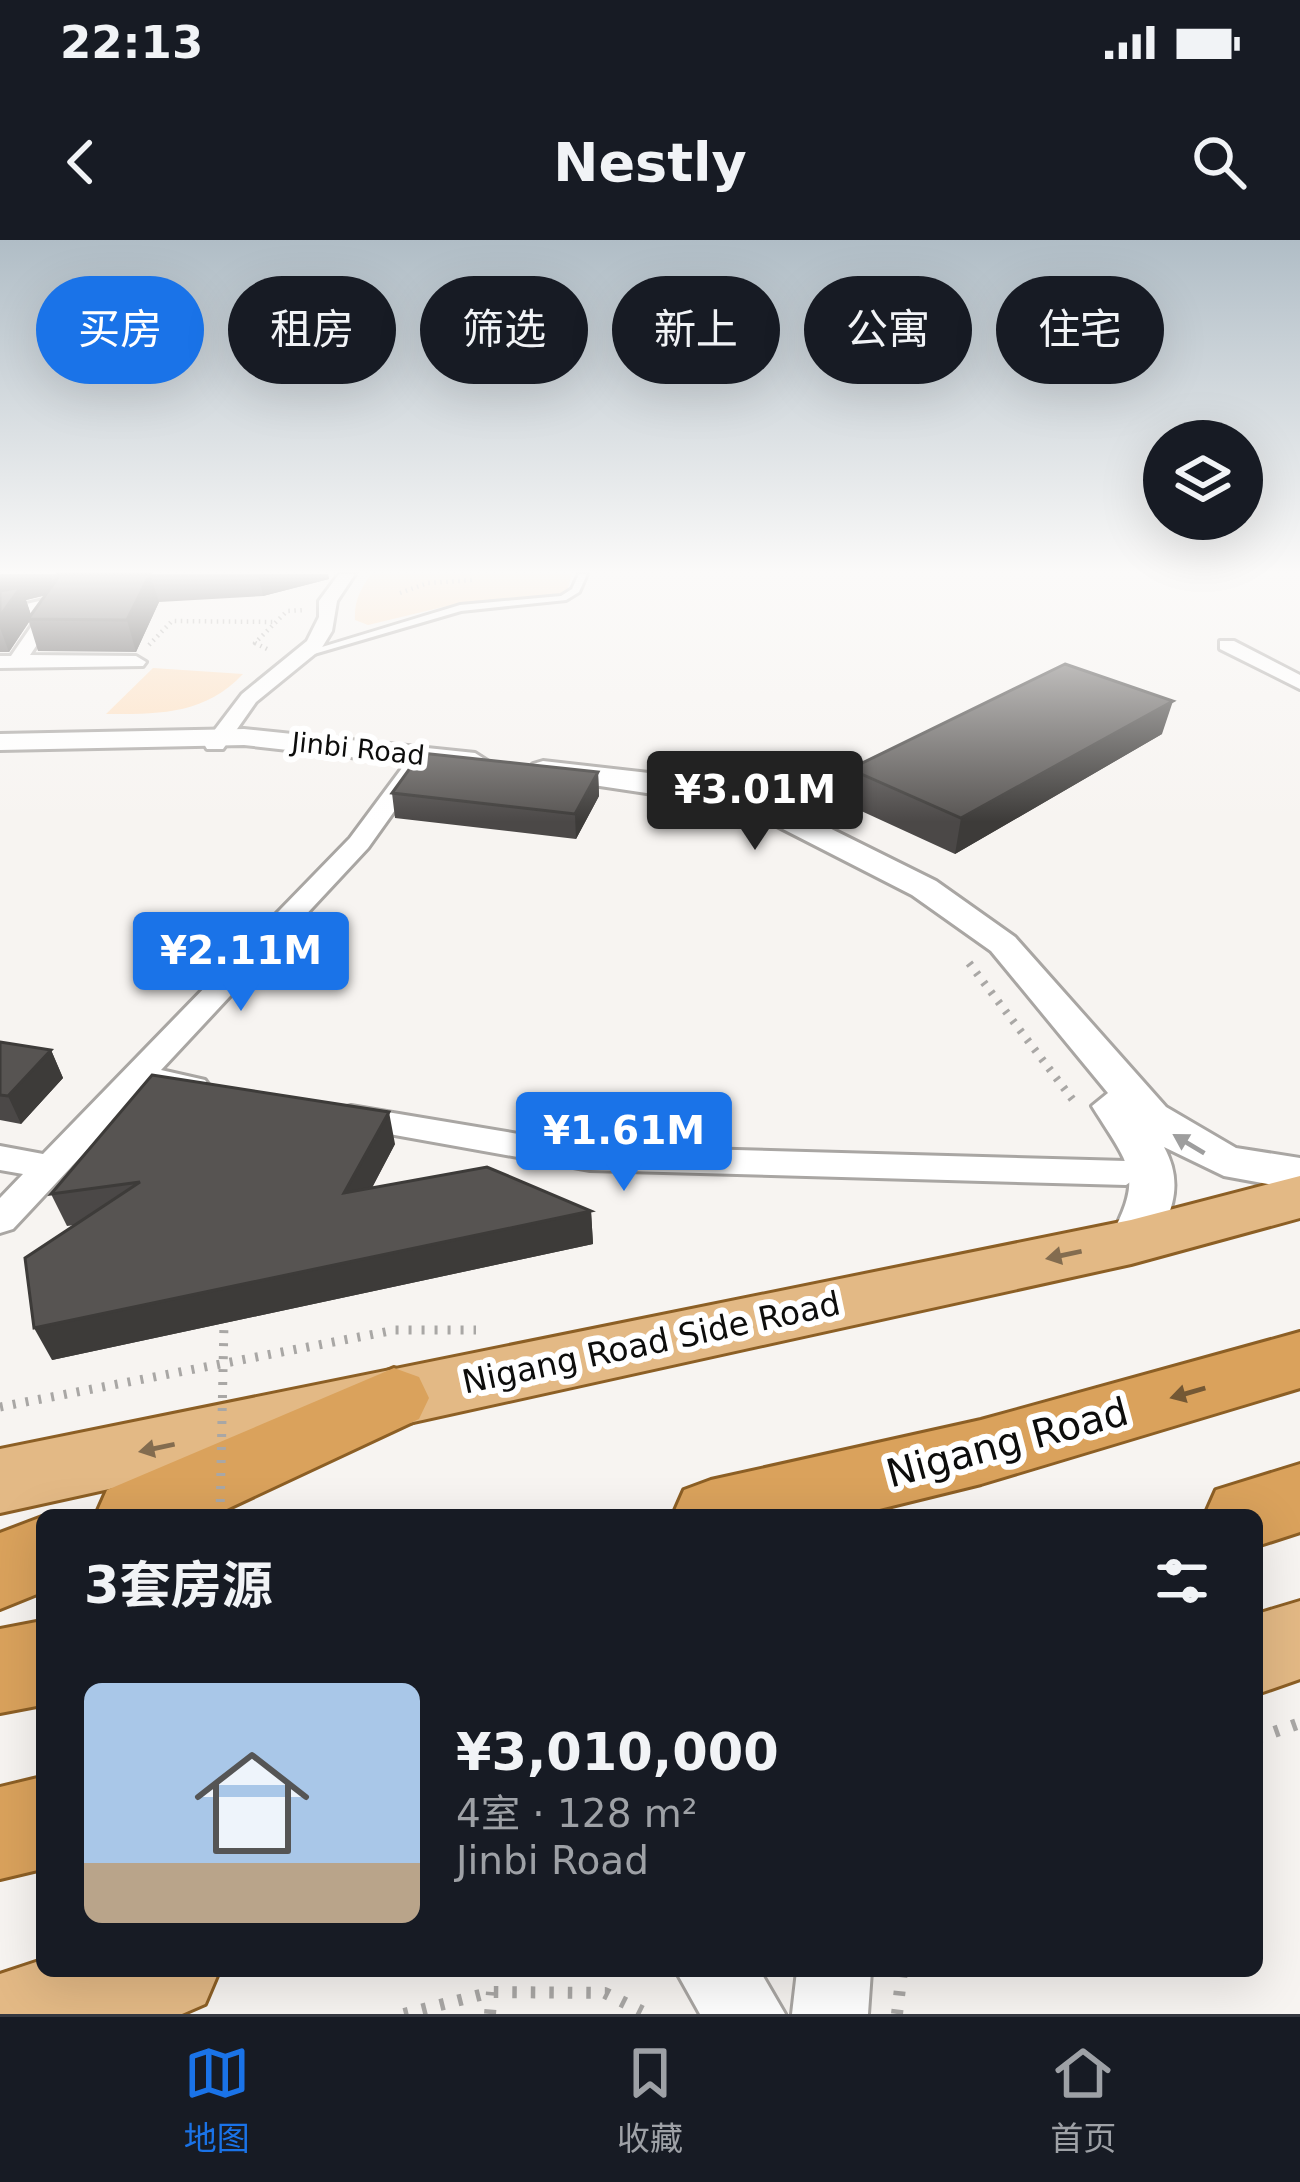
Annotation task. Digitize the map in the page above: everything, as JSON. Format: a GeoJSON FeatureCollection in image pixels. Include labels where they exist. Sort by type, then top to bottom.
{"type":"FeatureCollection","features":[{"type":"Feature","properties":{"kind":"highway","name":"Nigang Road"},"geometry":{"type":"LineString","coordinates":[[737,1509],[981,1453],[1300,1360]]}},
{"type":"Feature","properties":{"kind":"highway"},"geometry":{"type":"LineString","coordinates":[[144,1509],[395,1364]]}},
{"type":"Feature","properties":{"kind":"highway"},"geometry":{"type":"LineString","coordinates":[[1263,1509],[1300,1498]]}},
{"type":"Feature","properties":{"kind":"highway"},"geometry":{"type":"LineString","coordinates":[[0,1571],[36,1556]]}},
{"type":"Feature","properties":{"kind":"highway"},"geometry":{"type":"LineString","coordinates":[[0,1671],[36,1664]]}},
{"type":"Feature","properties":{"kind":"highway"},"geometry":{"type":"LineString","coordinates":[[0,1833],[36,1824]]}},
{"type":"Feature","properties":{"kind":"main road","name":"Nigang Road Side Road"},"geometry":{"type":"LineString","coordinates":[[0,1481],[395,1364],[1131,1242],[1300,1197]]}},
{"type":"Feature","properties":{"kind":"main road"},"geometry":{"type":"LineString","coordinates":[[1263,1652],[1300,1640]]}},
{"type":"Feature","properties":{"kind":"main road"},"geometry":{"type":"LineString","coordinates":[[20,2014],[151,1977]]}},
{"type":"Feature","properties":{"kind":"street"},"geometry":{"type":"LineString","coordinates":[[217,740],[244,703],[301,657]]}},
{"type":"Feature","properties":{"kind":"street"},"geometry":{"type":"LineString","coordinates":[[1250,657],[1300,683]]}},
{"type":"Feature","properties":{"kind":"street"},"geometry":{"type":"LineString","coordinates":[[9,662],[136,662]]}},
{"type":"Feature","properties":{"kind":"street","name":"Jinbi Road"},"geometry":{"type":"LineString","coordinates":[[0,746],[217,740],[693,787],[750,800],[939,897],[1003,944],[1150,1117],[1178,1138],[1217,1160],[1300,1174]]}},
{"type":"Feature","properties":{"kind":"street"},"geometry":{"type":"LineString","coordinates":[[0,1220],[358,843],[420,760]]}},
{"type":"Feature","properties":{"kind":"street","name":"Jinbi Road"},"geometry":{"type":"LineString","coordinates":[[420,760],[707,798],[751,812],[938,911],[986,948],[1139,1137],[1157,1194],[1150,1217],[1131,1242]]}},
{"type":"Feature","properties":{"kind":"street"},"geometry":{"type":"LineString","coordinates":[[137,1076],[228,1094]]}},
{"type":"Feature","properties":{"kind":"street"},"geometry":{"type":"LineString","coordinates":[[320,1112],[590,1158],[1126,1173]]}},
{"type":"Feature","properties":{"kind":"street"},"geometry":{"type":"LineString","coordinates":[[0,1158],[50,1167]]}},
{"type":"Feature","properties":{"kind":"street"},"geometry":{"type":"LineString","coordinates":[[718,1977],[747,2014]]}},
{"type":"Feature","properties":{"kind":"street"},"geometry":{"type":"LineString","coordinates":[[830,2014],[833,1977]]}},
{"type":"Feature","properties":{"kind":"path"},"geometry":{"type":"LineString","coordinates":[[136,662],[141,657]]}},
{"type":"Feature","properties":{"kind":"path"},"geometry":{"type":"LineString","coordinates":[[962,953],[1126,1173]]}},
{"type":"Feature","properties":{"kind":"path"},"geometry":{"type":"LineString","coordinates":[[220,1509],[224,1323]]}},
{"type":"Feature","properties":{"kind":"path"},"geometry":{"type":"LineString","coordinates":[[0,1407],[223,1364],[395,1364],[486,1330]]}},
{"type":"Feature","properties":{"kind":"path"},"geometry":{"type":"LineString","coordinates":[[1263,1736],[1300,1723]]}},
{"type":"Feature","properties":{"kind":"path"},"geometry":{"type":"LineString","coordinates":[[897,2014],[901,1977]]}},
{"type":"Feature","properties":{"kind":"path"},"geometry":{"type":"LineString","coordinates":[[404,2014],[492,1992],[604,1993],[647,2014]]}},
{"type":"Feature","properties":{"kind":"path"},"geometry":{"type":"LineString","coordinates":[[490,2014],[492,1992]]}},
{"type":"Feature","properties":{"kind":"shaded area"},"geometry":{"type":"Polygon","coordinates":[[[153,668],[243,674],[197,705],[163,712],[106,714],[153,668]]]}},
{"type":"Feature","properties":{"kind":"building"},"geometry":{"type":"Polygon","coordinates":[[[1065,664],[1173,701],[961,818],[850,769],[1065,664]]]}},
{"type":"Feature","properties":{"kind":"building"},"geometry":{"type":"Polygon","coordinates":[[[421,753],[598,772],[575,814],[392,793],[421,753]]]}},
{"type":"Feature","properties":{"kind":"building"},"geometry":{"type":"Polygon","coordinates":[[[0,1042],[51,1050],[8,1096],[0,1095],[0,1042]]]}},
{"type":"Feature","properties":{"kind":"building"},"geometry":{"type":"Polygon","coordinates":[[[152,1075],[389,1112],[344,1193],[487,1167],[591,1211],[34,1328],[25,1258],[140,1182],[51,1194],[152,1075]]]}}]}
